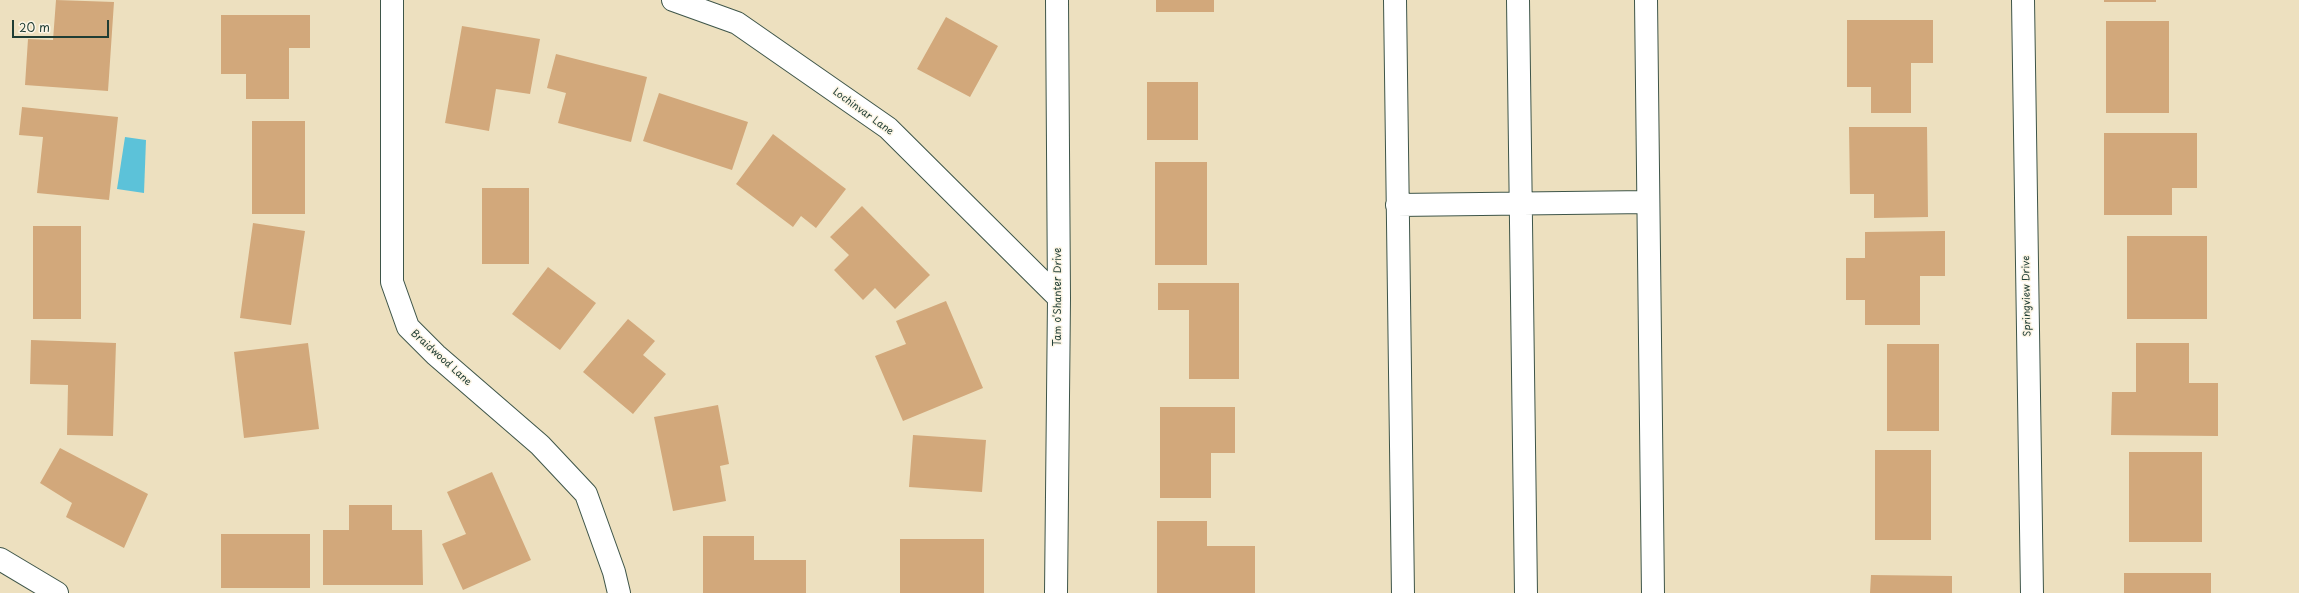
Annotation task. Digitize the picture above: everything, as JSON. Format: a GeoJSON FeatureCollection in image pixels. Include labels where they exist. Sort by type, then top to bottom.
{"type":"FeatureCollection","features":[{"type":"Feature","properties":{"kind":"street","name":"Braidwood Lane"},"geometry":{"type":"LineString","coordinates":[[392,0],[392,282],[408,327],[436,355],[540,445],[586,494],[614,572],[619,593]]}},
{"type":"Feature","properties":{"kind":"street","name":"Lochinvar Lane"},"geometry":{"type":"LineString","coordinates":[[673,0],[737,23],[888,128],[1059,298]]}},
{"type":"Feature","properties":{"kind":"street","name":"Tam o'Shanter Drive"},"geometry":{"type":"LineString","coordinates":[[1056,593],[1059,298],[1057,0]]}},
{"type":"Feature","properties":{"kind":"street"},"geometry":{"type":"LineString","coordinates":[[1395,0],[1403,593]]}},
{"type":"Feature","properties":{"kind":"street"},"geometry":{"type":"LineString","coordinates":[[1518,0],[1526,593]]}},
{"type":"Feature","properties":{"kind":"street"},"geometry":{"type":"LineString","coordinates":[[1646,0],[1653,593]]}},
{"type":"Feature","properties":{"kind":"street","name":"Springview Drive"},"geometry":{"type":"LineString","coordinates":[[2023,0],[2032,593]]}},
{"type":"Feature","properties":{"kind":"street"},"geometry":{"type":"LineString","coordinates":[[1397,204],[1648,202]]}},
{"type":"Feature","properties":{"kind":"street"},"geometry":{"type":"LineString","coordinates":[[0,559],[57,593]]}},
{"type":"Feature","properties":{"kind":"water"},"geometry":{"type":"Polygon","coordinates":[[[125,137],[146,140],[144,193],[117,189],[125,137]]]}},
{"type":"Feature","properties":{"kind":"building"},"geometry":{"type":"Polygon","coordinates":[[[56,0],[114,2],[108,91],[25,85],[28,39],[53,40],[56,0]]]}},
{"type":"Feature","properties":{"kind":"building"},"geometry":{"type":"Polygon","coordinates":[[[1156,0],[1214,0],[1214,12],[1156,12],[1156,0]]]}},
{"type":"Feature","properties":{"kind":"building"},"geometry":{"type":"Polygon","coordinates":[[[2104,0],[2156,0],[2156,2],[2104,2],[2104,0]]]}},
{"type":"Feature","properties":{"kind":"building"},"geometry":{"type":"Polygon","coordinates":[[[221,15],[310,15],[310,48],[289,48],[289,99],[246,99],[246,74],[221,74],[221,15]]]}},
{"type":"Feature","properties":{"kind":"building"},"geometry":{"type":"Polygon","coordinates":[[[946,17],[998,46],[970,97],[917,69],[946,17]]]}},
{"type":"Feature","properties":{"kind":"building"},"geometry":{"type":"Polygon","coordinates":[[[1847,20],[1933,20],[1933,63],[1911,63],[1911,113],[1871,113],[1871,87],[1847,87],[1847,20]]]}},
{"type":"Feature","properties":{"kind":"building"},"geometry":{"type":"Polygon","coordinates":[[[2106,21],[2169,21],[2169,113],[2106,113],[2106,21]]]}},
{"type":"Feature","properties":{"kind":"building"},"geometry":{"type":"Polygon","coordinates":[[[462,26],[540,39],[530,94],[496,89],[489,131],[445,123],[462,26]]]}},
{"type":"Feature","properties":{"kind":"building"},"geometry":{"type":"Polygon","coordinates":[[[556,54],[647,77],[631,142],[558,123],[566,93],[547,88],[556,54]]]}},
{"type":"Feature","properties":{"kind":"building"},"geometry":{"type":"Polygon","coordinates":[[[1147,82],[1198,82],[1198,140],[1147,140],[1147,82]]]}},
{"type":"Feature","properties":{"kind":"building"},"geometry":{"type":"Polygon","coordinates":[[[659,93],[748,122],[732,170],[643,141],[659,93]]]}},
{"type":"Feature","properties":{"kind":"building"},"geometry":{"type":"Polygon","coordinates":[[[22,107],[118,117],[109,200],[37,193],[43,137],[19,135],[22,107]]]}},
{"type":"Feature","properties":{"kind":"building"},"geometry":{"type":"Polygon","coordinates":[[[252,121],[305,121],[305,214],[252,214],[252,121]]]}},
{"type":"Feature","properties":{"kind":"building"},"geometry":{"type":"Polygon","coordinates":[[[1849,127],[1927,127],[1928,217],[1874,218],[1874,194],[1850,194],[1849,127]]]}},
{"type":"Feature","properties":{"kind":"building"},"geometry":{"type":"Polygon","coordinates":[[[2104,133],[2197,133],[2197,188],[2172,188],[2172,215],[2104,215],[2104,133]]]}},
{"type":"Feature","properties":{"kind":"building"},"geometry":{"type":"Polygon","coordinates":[[[773,134],[846,189],[816,228],[801,216],[793,227],[736,184],[773,134]]]}},
{"type":"Feature","properties":{"kind":"building"},"geometry":{"type":"Polygon","coordinates":[[[1155,162],[1207,162],[1207,265],[1155,265],[1155,162]]]}},
{"type":"Feature","properties":{"kind":"building"},"geometry":{"type":"Polygon","coordinates":[[[482,188],[529,188],[529,264],[482,264],[482,188]]]}},
{"type":"Feature","properties":{"kind":"building"},"geometry":{"type":"Polygon","coordinates":[[[862,206],[930,275],[895,309],[875,288],[863,300],[834,270],[849,255],[830,237],[862,206]]]}},
{"type":"Feature","properties":{"kind":"building"},"geometry":{"type":"Polygon","coordinates":[[[253,223],[305,231],[291,325],[240,318],[253,223]]]}},
{"type":"Feature","properties":{"kind":"building"},"geometry":{"type":"Polygon","coordinates":[[[33,226],[81,226],[81,319],[33,319],[33,226]]]}},
{"type":"Feature","properties":{"kind":"building"},"geometry":{"type":"Polygon","coordinates":[[[1945,231],[1945,276],[1920,276],[1920,325],[1865,325],[1865,300],[1846,300],[1846,258],[1865,258],[1865,232],[1945,231]]]}},
{"type":"Feature","properties":{"kind":"building"},"geometry":{"type":"Polygon","coordinates":[[[2127,236],[2207,236],[2207,319],[2127,319],[2127,236]]]}},
{"type":"Feature","properties":{"kind":"building"},"geometry":{"type":"Polygon","coordinates":[[[548,267],[596,303],[560,350],[512,314],[548,267]]]}},
{"type":"Feature","properties":{"kind":"building"},"geometry":{"type":"Polygon","coordinates":[[[1158,283],[1239,283],[1239,379],[1189,379],[1189,310],[1158,310],[1158,283]]]}},
{"type":"Feature","properties":{"kind":"building"},"geometry":{"type":"Polygon","coordinates":[[[946,301],[983,388],[903,421],[875,356],[906,344],[896,321],[946,301]]]}},
{"type":"Feature","properties":{"kind":"building"},"geometry":{"type":"Polygon","coordinates":[[[628,319],[655,341],[643,355],[666,374],[633,414],[583,372],[628,319]]]}},
{"type":"Feature","properties":{"kind":"building"},"geometry":{"type":"Polygon","coordinates":[[[31,340],[116,343],[113,436],[67,435],[68,385],[30,384],[31,340]]]}},
{"type":"Feature","properties":{"kind":"building"},"geometry":{"type":"Polygon","coordinates":[[[308,343],[319,429],[244,438],[234,352],[308,343]]]}},
{"type":"Feature","properties":{"kind":"building"},"geometry":{"type":"Polygon","coordinates":[[[2136,343],[2189,343],[2189,383],[2218,383],[2218,436],[2111,435],[2112,392],[2136,392],[2136,343]]]}},
{"type":"Feature","properties":{"kind":"building"},"geometry":{"type":"Polygon","coordinates":[[[1887,344],[1939,344],[1939,431],[1887,431],[1887,344]]]}},
{"type":"Feature","properties":{"kind":"building"},"geometry":{"type":"Polygon","coordinates":[[[718,405],[729,464],[720,466],[726,501],[673,511],[654,417],[718,405]]]}},
{"type":"Feature","properties":{"kind":"building"},"geometry":{"type":"Polygon","coordinates":[[[1160,407],[1235,407],[1235,453],[1211,453],[1211,498],[1160,498],[1160,407]]]}},
{"type":"Feature","properties":{"kind":"building"},"geometry":{"type":"Polygon","coordinates":[[[913,435],[986,440],[982,492],[909,487],[913,435]]]}},
{"type":"Feature","properties":{"kind":"building"},"geometry":{"type":"Polygon","coordinates":[[[60,448],[148,494],[124,548],[66,517],[72,503],[40,483],[60,448]]]}},
{"type":"Feature","properties":{"kind":"building"},"geometry":{"type":"Polygon","coordinates":[[[1875,450],[1931,450],[1931,540],[1875,540],[1875,450]]]}},
{"type":"Feature","properties":{"kind":"building"},"geometry":{"type":"Polygon","coordinates":[[[2129,452],[2202,452],[2202,542],[2129,542],[2129,452]]]}},
{"type":"Feature","properties":{"kind":"building"},"geometry":{"type":"Polygon","coordinates":[[[492,472],[531,560],[463,590],[442,544],[466,534],[447,492],[492,472]]]}},
{"type":"Feature","properties":{"kind":"building"},"geometry":{"type":"Polygon","coordinates":[[[349,505],[392,505],[392,530],[422,530],[423,585],[323,585],[323,530],[349,530],[349,505]]]}},
{"type":"Feature","properties":{"kind":"building"},"geometry":{"type":"Polygon","coordinates":[[[1157,521],[1207,521],[1207,546],[1255,546],[1255,593],[1157,593],[1157,521]]]}},
{"type":"Feature","properties":{"kind":"building"},"geometry":{"type":"Polygon","coordinates":[[[221,534],[310,534],[310,588],[221,588],[221,534]]]}},
{"type":"Feature","properties":{"kind":"building"},"geometry":{"type":"Polygon","coordinates":[[[703,536],[754,536],[754,560],[806,560],[806,593],[703,593],[703,536]]]}},
{"type":"Feature","properties":{"kind":"building"},"geometry":{"type":"Polygon","coordinates":[[[900,539],[984,539],[984,593],[900,593],[900,539]]]}},
{"type":"Feature","properties":{"kind":"building"},"geometry":{"type":"Polygon","coordinates":[[[2124,573],[2211,573],[2211,593],[2124,593],[2124,573]]]}},
{"type":"Feature","properties":{"kind":"building"},"geometry":{"type":"Polygon","coordinates":[[[1871,575],[1952,576],[1952,593],[1870,593],[1871,575]]]}}]}
